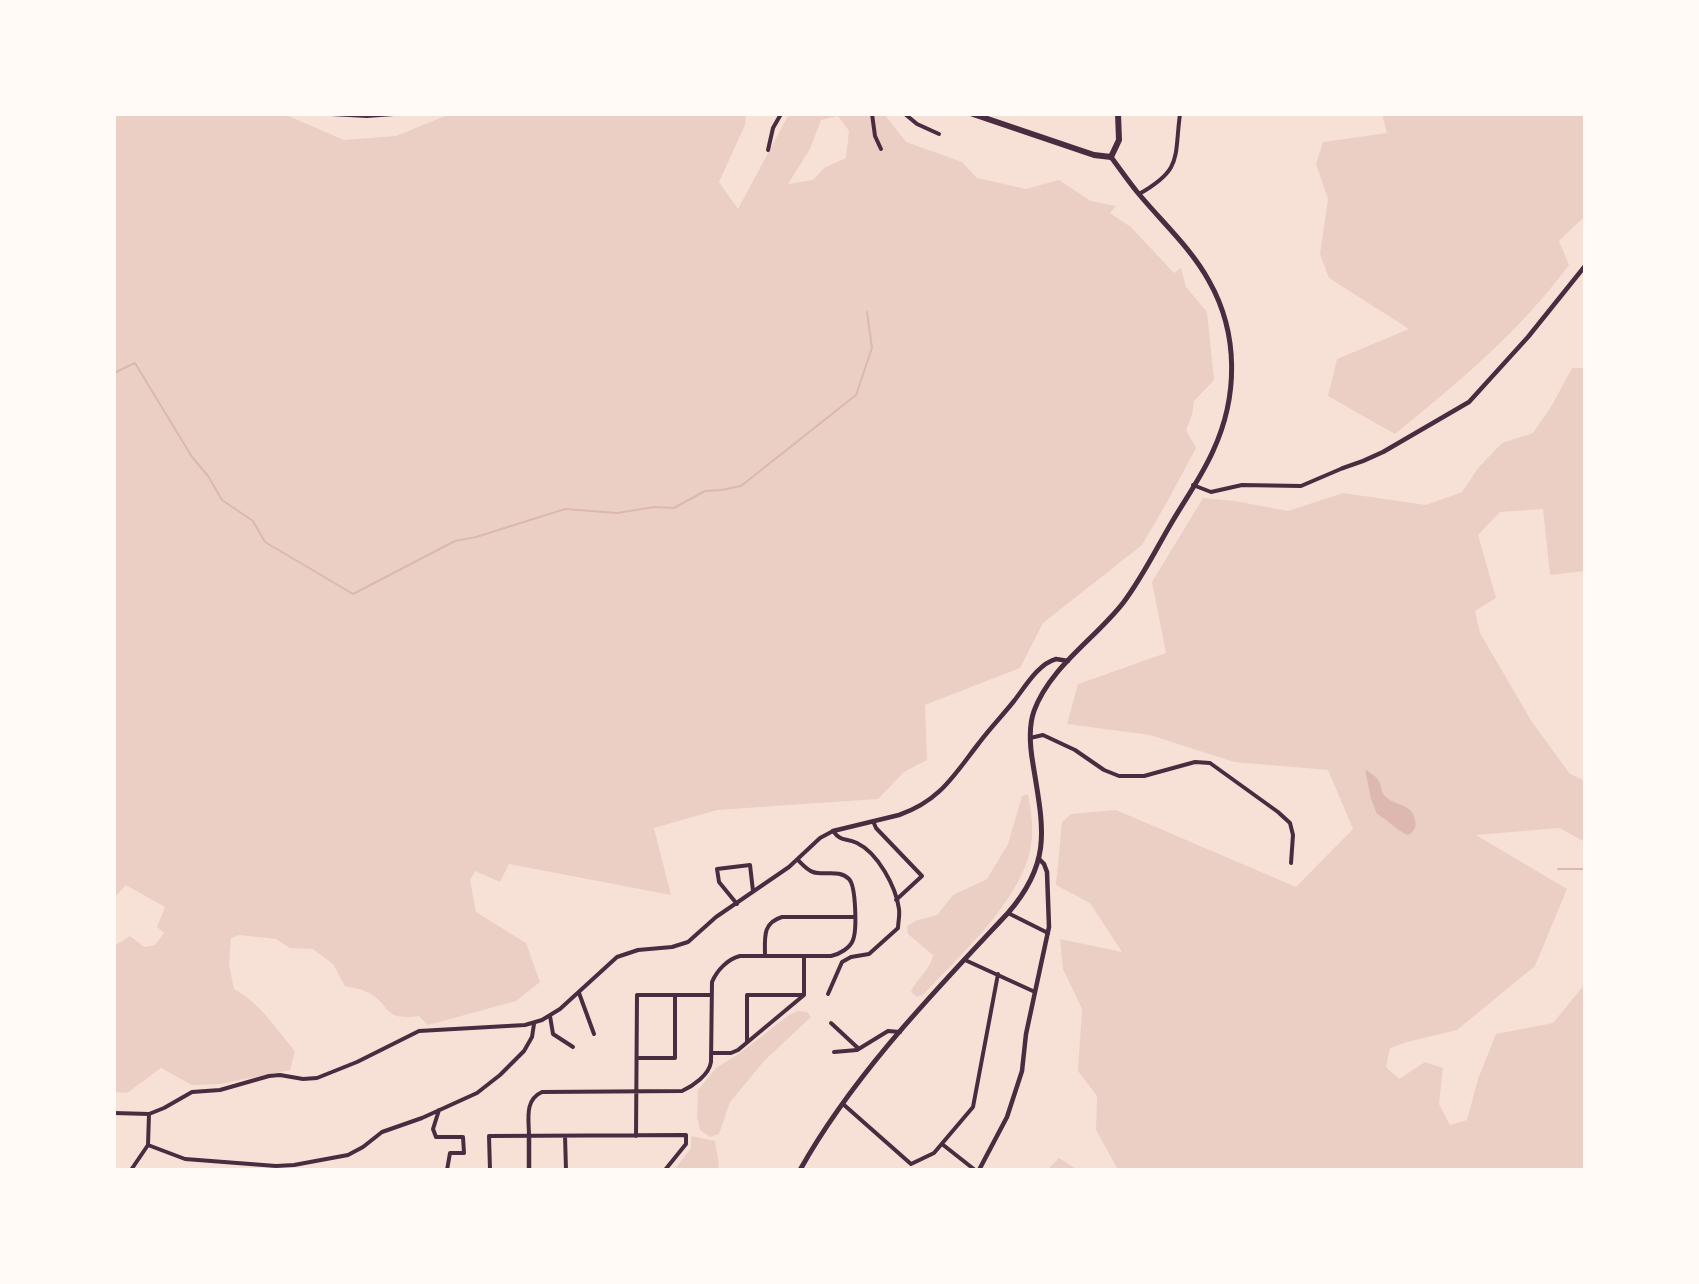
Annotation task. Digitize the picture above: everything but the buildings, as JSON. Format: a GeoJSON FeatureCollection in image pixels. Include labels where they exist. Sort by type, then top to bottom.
{"type":"FeatureCollection","features":[{"type":"Feature","properties":{"kind":"highway"},"geometry":{"type":"LineString","coordinates":[[973,114],[1094,155],[1111,157],[1119,140],[1118,114]]}},
{"type":"Feature","properties":{"kind":"main road"},"geometry":{"type":"LineString","coordinates":[[800,1170],[842,1104],[901,1032],[1008,913],[1025,890],[1039,859],[1042,846],[1042,818],[1030,738],[1032,717],[1038,702],[1052,680],[1126,598],[1213,452],[1229,407],[1232,377],[1228,333],[1217,297],[1203,271],[1111,157]]}},
{"type":"Feature","properties":{"kind":"street"},"geometry":{"type":"LineString","coordinates":[[331,114],[368,116],[394,114]]}},
{"type":"Feature","properties":{"kind":"street"},"geometry":{"type":"LineString","coordinates":[[768,150],[773,128],[781,114]]}},
{"type":"Feature","properties":{"kind":"street"},"geometry":{"type":"LineString","coordinates":[[872,114],[874,136],[881,149]]}},
{"type":"Feature","properties":{"kind":"street"},"geometry":{"type":"LineString","coordinates":[[905,114],[917,124],[939,134]]}},
{"type":"Feature","properties":{"kind":"street"},"geometry":{"type":"LineString","coordinates":[[1139,194],[1166,176],[1175,160],[1180,114]]}},
{"type":"Feature","properties":{"kind":"street"},"geometry":{"type":"LineString","coordinates":[[1193,485],[1211,492],[1242,485],[1301,486],[1383,452],[1469,402],[1528,338],[1585,266]]}},
{"type":"Feature","properties":{"kind":"street"},"geometry":{"type":"LineString","coordinates":[[114,1113],[149,1114],[164,1108],[186,1094],[220,1090],[280,1075],[303,1079],[317,1078],[424,1030],[534,1024],[550,1016],[579,993],[617,957],[638,950],[683,944],[716,917],[798,860],[820,838],[833,831],[909,812],[940,792],[1042,667],[1056,658],[1068,662]]}},
{"type":"Feature","properties":{"kind":"street"},"geometry":{"type":"LineString","coordinates":[[1030,738],[1043,735],[1076,750],[1104,770],[1119,776],[1144,776],[1195,762],[1210,763],[1290,823],[1293,835],[1291,863]]}},
{"type":"Feature","properties":{"kind":"street"},"geometry":{"type":"LineString","coordinates":[[873,822],[876,828],[922,876],[896,900]]}},
{"type":"Feature","properties":{"kind":"street"},"geometry":{"type":"LineString","coordinates":[[828,994],[842,962],[851,957],[869,954],[898,928],[899,910],[887,875],[875,858],[858,843],[839,839],[833,831]]}},
{"type":"Feature","properties":{"kind":"street"},"geometry":{"type":"LineString","coordinates":[[942,1144],[977,1170],[1002,1127],[1016,1095],[1022,1071],[1026,1034],[1048,933],[1047,872],[1039,859]]}},
{"type":"Feature","properties":{"kind":"street"},"geometry":{"type":"LineString","coordinates":[[529,1170],[529,1105],[538,1094],[547,1091],[677,1092],[690,1088],[707,1073],[710,1068],[711,995],[714,977],[729,960],[740,956],[836,955],[846,949],[854,938],[854,890],[850,880],[841,874],[815,873],[798,860]]}},
{"type":"Feature","properties":{"kind":"street"},"geometry":{"type":"LineString","coordinates":[[737,904],[719,882],[717,869],[750,865],[753,892]]}},
{"type":"Feature","properties":{"kind":"street"},"geometry":{"type":"LineString","coordinates":[[1008,913],[1048,933]]}},
{"type":"Feature","properties":{"kind":"street"},"geometry":{"type":"LineString","coordinates":[[765,956],[765,930],[776,919],[854,917]]}},
{"type":"Feature","properties":{"kind":"street"},"geometry":{"type":"LineString","coordinates":[[804,956],[804,995]]}},
{"type":"Feature","properties":{"kind":"street"},"geometry":{"type":"LineString","coordinates":[[965,960],[1036,992]]}},
{"type":"Feature","properties":{"kind":"street"},"geometry":{"type":"LineString","coordinates":[[842,1104],[911,1164],[934,1153],[973,1107],[998,975]]}},
{"type":"Feature","properties":{"kind":"street"},"geometry":{"type":"LineString","coordinates":[[579,993],[594,1034]]}},
{"type":"Feature","properties":{"kind":"street"},"geometry":{"type":"LineString","coordinates":[[636,1136],[637,995],[711,995]]}},
{"type":"Feature","properties":{"kind":"street"},"geometry":{"type":"LineString","coordinates":[[637,1058],[675,1058],[675,995]]}},
{"type":"Feature","properties":{"kind":"street"},"geometry":{"type":"LineString","coordinates":[[747,1042],[747,995],[804,995]]}},
{"type":"Feature","properties":{"kind":"street"},"geometry":{"type":"LineString","coordinates":[[711,1053],[731,1053],[804,995]]}},
{"type":"Feature","properties":{"kind":"street"},"geometry":{"type":"LineString","coordinates":[[550,1016],[553,1034],[573,1047]]}},
{"type":"Feature","properties":{"kind":"street"},"geometry":{"type":"LineString","coordinates":[[831,1023],[859,1049]]}},
{"type":"Feature","properties":{"kind":"street"},"geometry":{"type":"LineString","coordinates":[[148,1145],[185,1160],[276,1166],[348,1155],[382,1132],[477,1093],[500,1075],[529,1044],[534,1024]]}},
{"type":"Feature","properties":{"kind":"street"},"geometry":{"type":"LineString","coordinates":[[834,1052],[859,1049],[888,1031],[901,1032]]}},
{"type":"Feature","properties":{"kind":"street"},"geometry":{"type":"LineString","coordinates":[[439,1110],[433,1129],[436,1137],[464,1137],[464,1153],[450,1153],[447,1170]]}},
{"type":"Feature","properties":{"kind":"street"},"geometry":{"type":"LineString","coordinates":[[131,1170],[148,1145],[149,1114]]}},
{"type":"Feature","properties":{"kind":"street"},"geometry":{"type":"LineString","coordinates":[[490,1170],[489,1136],[686,1136],[686,1144],[665,1170]]}},
{"type":"Feature","properties":{"kind":"street"},"geometry":{"type":"LineString","coordinates":[[565,1136],[566,1170]]}},
{"type":"Feature","properties":{"kind":"street"},"geometry":{"type":"LineString","coordinates":[[294,1165],[300,1170]]}},
{"type":"Feature","properties":{"kind":"shaded area"},"geometry":{"type":"Polygon","coordinates":[[[114,114],[284,114],[344,140],[396,136],[450,114],[746,114],[745,125],[719,182],[738,209],[789,114],[884,114],[906,142],[962,162],[977,178],[1026,189],[1059,180],[1091,201],[1116,206],[1110,213],[1131,227],[1174,273],[1181,268],[1186,287],[1207,312],[1214,380],[1194,401],[1186,430],[1196,448],[1142,545],[1043,623],[1020,668],[925,705],[927,760],[904,772],[878,799],[717,810],[654,828],[671,895],[509,864],[500,882],[475,871],[470,880],[476,912],[526,943],[540,982],[516,1001],[428,1025],[419,1016],[407,1017],[393,1014],[369,993],[345,986],[333,964],[313,949],[290,948],[276,939],[239,935],[231,938],[229,965],[234,989],[260,1009],[295,1051],[290,1070],[220,1084],[192,1085],[161,1068],[127,1093],[114,1092],[114,946],[130,936],[144,947],[155,945],[164,933],[157,927],[165,907],[126,885],[114,898],[114,114]],[[838,116],[821,120],[810,149],[788,184],[813,180],[824,168],[846,158],[849,131],[838,116]]]}},
{"type":"Feature","properties":{"kind":"shaded area"},"geometry":{"type":"Polygon","coordinates":[[[1382,114],[1585,114],[1585,216],[1559,241],[1569,265],[1530,312],[1488,355],[1395,434],[1328,396],[1337,359],[1409,329],[1329,278],[1320,254],[1328,199],[1316,164],[1323,142],[1387,133],[1382,114]]]}},
{"type":"Feature","properties":{"kind":"shaded area"},"geometry":{"type":"Polygon","coordinates":[[[1572,368],[1585,368],[1585,571],[1550,575],[1543,509],[1500,512],[1478,535],[1496,598],[1475,611],[1480,633],[1532,722],[1570,774],[1585,781],[1585,842],[1559,828],[1476,835],[1567,889],[1535,966],[1457,1030],[1390,1048],[1386,1067],[1399,1079],[1425,1062],[1443,1068],[1439,1104],[1450,1125],[1467,1120],[1478,1079],[1496,1034],[1553,1023],[1585,984],[1585,1170],[1118,1170],[1096,1130],[1097,1096],[1078,1071],[1082,1009],[1063,969],[1060,939],[1122,952],[1090,903],[1056,885],[1062,822],[1071,814],[1116,810],[1296,887],[1353,829],[1328,770],[1234,762],[1150,735],[1067,724],[1078,684],[1166,653],[1152,582],[1203,498],[1235,501],[1288,511],[1343,493],[1426,505],[1462,492],[1479,467],[1502,443],[1533,433],[1552,405],[1572,368]]]}},
{"type":"Feature","properties":{"kind":"shaded area"},"geometry":{"type":"Polygon","coordinates":[[[1365,769],[1378,779],[1382,792],[1388,799],[1407,807],[1413,814],[1416,825],[1410,834],[1404,833],[1377,814],[1371,799],[1365,769]]]}},
{"type":"Feature","properties":{"kind":"shaded area"},"geometry":{"type":"Polygon","coordinates":[[[1028,794],[1032,839],[1026,865],[1016,886],[972,944],[924,994],[917,997],[911,992],[933,955],[908,934],[907,926],[915,921],[937,915],[953,895],[987,879],[1008,844],[1022,796],[1028,794]]]}},
{"type":"Feature","properties":{"kind":"shaded area"},"geometry":{"type":"Polygon","coordinates":[[[798,1011],[807,1012],[811,1017],[764,1061],[730,1102],[719,1134],[710,1137],[700,1130],[697,1117],[698,1090],[716,1068],[740,1053],[789,1015],[798,1011]]]}},
{"type":"Feature","properties":{"kind":"shaded area"},"geometry":{"type":"Polygon","coordinates":[[[691,1136],[715,1141],[718,1170],[674,1170],[691,1148],[691,1136]]]}},
{"type":"Feature","properties":{"kind":"shaded area"},"geometry":{"type":"Polygon","coordinates":[[[1059,1158],[1078,1170],[1047,1170],[1059,1158]]]}},
{"type":"Feature","properties":{"kind":"waterway"},"geometry":{"type":"LineString","coordinates":[[114,373],[135,363],[192,457],[208,476],[222,500],[253,521],[265,542],[353,594],[455,541],[476,537],[565,509],[617,513],[654,507],[674,508],[705,491],[741,486],[856,395],[872,348],[867,312]]}},
{"type":"Feature","properties":{"kind":"waterway"},"geometry":{"type":"LineString","coordinates":[[1558,869],[1585,869]]}}]}
